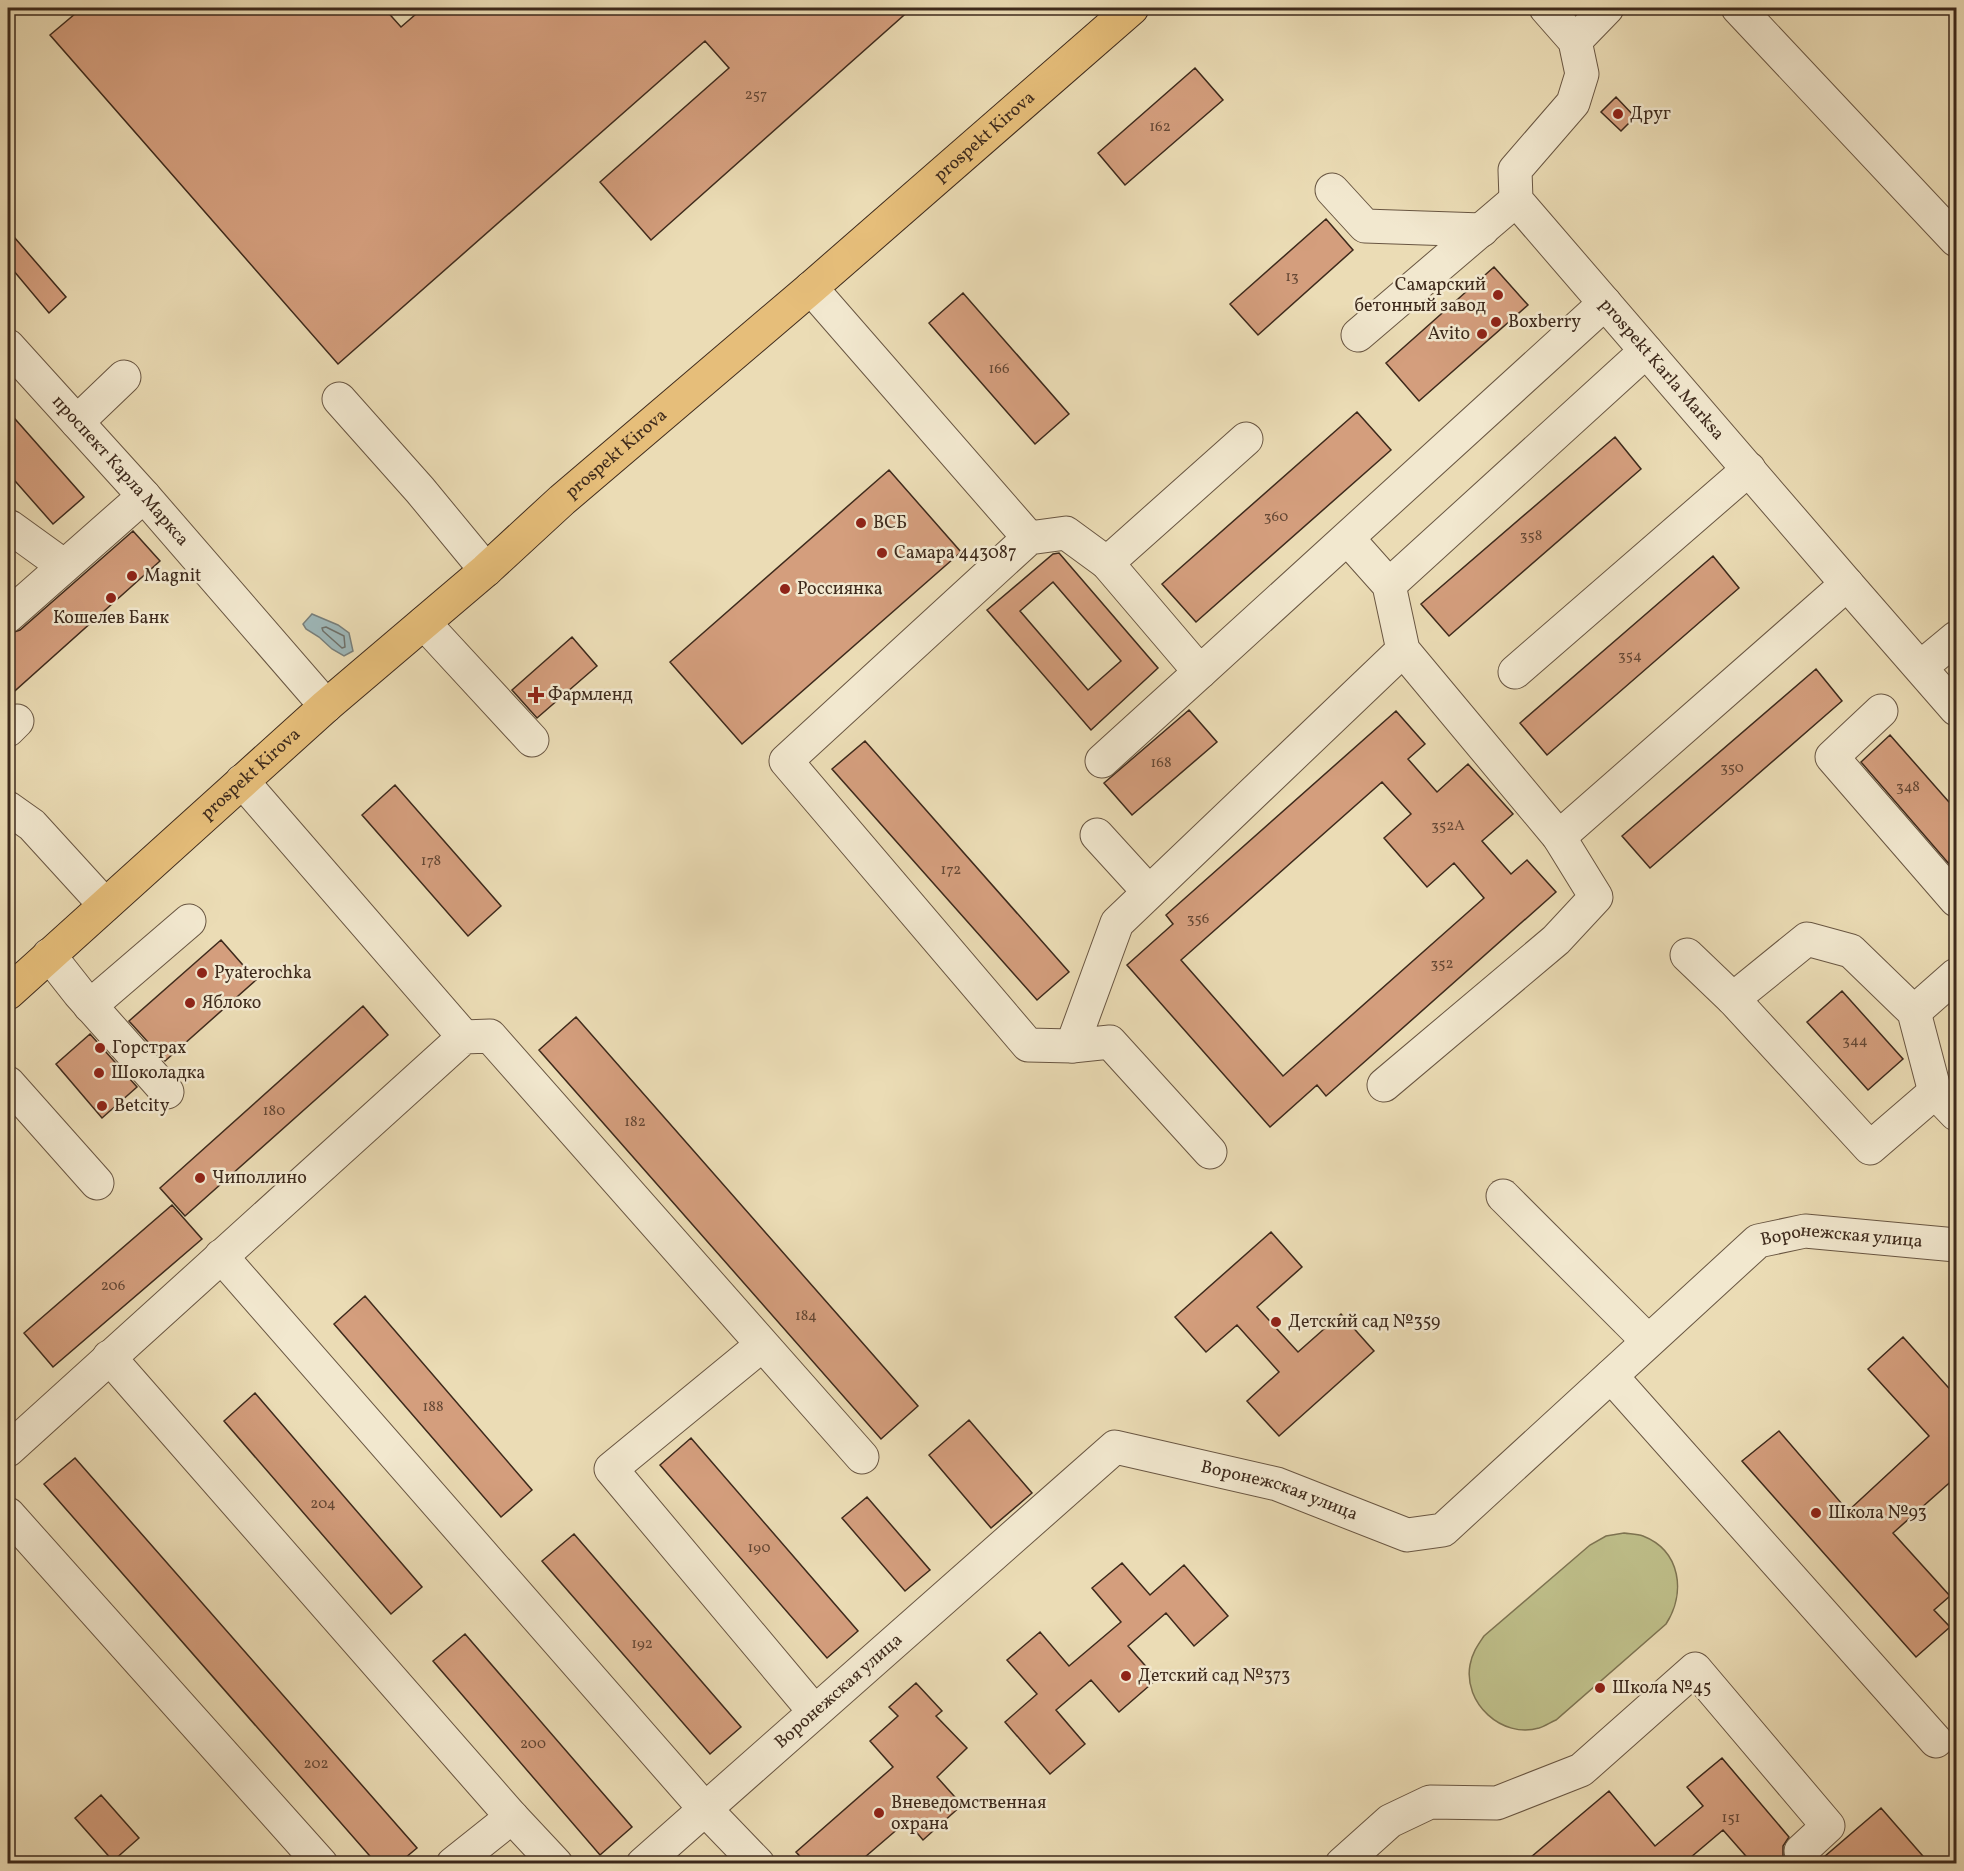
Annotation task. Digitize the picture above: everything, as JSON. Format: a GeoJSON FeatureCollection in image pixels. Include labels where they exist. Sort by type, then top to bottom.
{"type":"FeatureCollection","features":[{"type":"Feature","properties":{"kind":"main road","name":"prospekt Kirova"},"geometry":{"type":"LineString","coordinates":[[8,993],[326,706],[486,570],[562,500],[811,288],[1131,8]]}},
{"type":"Feature","properties":{"kind":"street"},"geometry":{"type":"LineString","coordinates":[[1358,335],[1516,200],[1515,170],[1573,103],[1582,74],[1575,41],[1546,8]]}},
{"type":"Feature","properties":{"kind":"street"},"geometry":{"type":"LineString","coordinates":[[1575,41],[1607,8]]}},
{"type":"Feature","properties":{"kind":"street"},"geometry":{"type":"LineString","coordinates":[[1738,8],[1952,227]]}},
{"type":"Feature","properties":{"kind":"street"},"geometry":{"type":"LineString","coordinates":[[1332,190],[1365,226],[1482,230]]}},
{"type":"Feature","properties":{"kind":"street","name":"prospekt Karla Marksa"},"geometry":{"type":"LineString","coordinates":[[1516,200],[1956,709]]}},
{"type":"Feature","properties":{"kind":"street"},"geometry":{"type":"LineString","coordinates":[[811,288],[1029,538]]}},
{"type":"Feature","properties":{"kind":"street"},"geometry":{"type":"LineString","coordinates":[[1102,761],[1605,303]]}},
{"type":"Feature","properties":{"kind":"street","name":"проспект Карла Маркса"},"geometry":{"type":"LineString","coordinates":[[8,346],[144,496],[326,706]]}},
{"type":"Feature","properties":{"kind":"street"},"geometry":{"type":"LineString","coordinates":[[1389,585],[1646,351]]}},
{"type":"Feature","properties":{"kind":"street"},"geometry":{"type":"LineString","coordinates":[[77,422],[124,377]]}},
{"type":"Feature","properties":{"kind":"street"},"geometry":{"type":"LineString","coordinates":[[339,399],[420,490],[486,570]]}},
{"type":"Feature","properties":{"kind":"street"},"geometry":{"type":"LineString","coordinates":[[1107,563],[1246,438]]}},
{"type":"Feature","properties":{"kind":"street"},"geometry":{"type":"LineString","coordinates":[[1515,672],[1749,469]]}},
{"type":"Feature","properties":{"kind":"street"},"geometry":{"type":"LineString","coordinates":[[8,616],[144,496]]}},
{"type":"Feature","properties":{"kind":"street"},"geometry":{"type":"LineString","coordinates":[[8,527],[64,566]]}},
{"type":"Feature","properties":{"kind":"street"},"geometry":{"type":"LineString","coordinates":[[1200,672],[1107,563],[1066,532],[1029,538],[786,761],[1028,1045],[1072,1046],[1110,1042],[1210,1152]]}},
{"type":"Feature","properties":{"kind":"street"},"geometry":{"type":"LineString","coordinates":[[1348,539],[1389,585],[1403,650],[1559,837],[1596,897],[1556,940],[1384,1085]]}},
{"type":"Feature","properties":{"kind":"street"},"geometry":{"type":"LineString","coordinates":[[1559,837],[1847,584]]}},
{"type":"Feature","properties":{"kind":"street"},"geometry":{"type":"LineString","coordinates":[[424,623],[532,740]]}},
{"type":"Feature","properties":{"kind":"street"},"geometry":{"type":"LineString","coordinates":[[1921,667],[1956,638]]}},
{"type":"Feature","properties":{"kind":"street"},"geometry":{"type":"LineString","coordinates":[[1072,1046],[1117,923],[1403,650]]}},
{"type":"Feature","properties":{"kind":"street"},"geometry":{"type":"LineString","coordinates":[[1881,711],[1832,757],[1956,900]]}},
{"type":"Feature","properties":{"kind":"street"},"geometry":{"type":"LineString","coordinates":[[242,781],[464,1037]]}},
{"type":"Feature","properties":{"kind":"street"},"geometry":{"type":"LineString","coordinates":[[8,809],[32,825],[98,911]]}},
{"type":"Feature","properties":{"kind":"street"},"geometry":{"type":"LineString","coordinates":[[1097,835],[1149,892]]}},
{"type":"Feature","properties":{"kind":"street"},"geometry":{"type":"LineString","coordinates":[[90,1006],[189,921]]}},
{"type":"Feature","properties":{"kind":"street"},"geometry":{"type":"LineString","coordinates":[[1686,955],[1733,999],[1870,1149],[1946,1103],[1914,1012],[1851,951],[1807,939],[1733,999]]}},
{"type":"Feature","properties":{"kind":"street"},"geometry":{"type":"LineString","coordinates":[[49,955],[90,1006],[167,1092]]}},
{"type":"Feature","properties":{"kind":"street"},"geometry":{"type":"LineString","coordinates":[[1914,1012],[1956,975]]}},
{"type":"Feature","properties":{"kind":"street"},"geometry":{"type":"LineString","coordinates":[[8,1450],[464,1037],[490,1036],[862,1457]]}},
{"type":"Feature","properties":{"kind":"street"},"geometry":{"type":"LineString","coordinates":[[8,1083],[97,1183]]}},
{"type":"Feature","properties":{"kind":"street"},"geometry":{"type":"LineString","coordinates":[[1503,1196],[1648,1341]]}},
{"type":"Feature","properties":{"kind":"street","name":"Воронежская улица"},"geometry":{"type":"LineString","coordinates":[[643,1863],[1114,1447],[1278,1484],[1407,1535],[1443,1530],[1758,1241],[1805,1231],[1956,1245]]}},
{"type":"Feature","properties":{"kind":"street"},"geometry":{"type":"LineString","coordinates":[[221,1256],[705,1809],[758,1863]]}},
{"type":"Feature","properties":{"kind":"street"},"geometry":{"type":"LineString","coordinates":[[762,1345],[611,1469],[814,1711]]}},
{"type":"Feature","properties":{"kind":"street"},"geometry":{"type":"LineString","coordinates":[[109,1357],[512,1817],[556,1863]]}},
{"type":"Feature","properties":{"kind":"street"},"geometry":{"type":"LineString","coordinates":[[1611,1376],[1936,1741]]}},
{"type":"Feature","properties":{"kind":"street"},"geometry":{"type":"LineString","coordinates":[[8,1514],[321,1863]]}},
{"type":"Feature","properties":{"kind":"street"},"geometry":{"type":"LineString","coordinates":[[1342,1863],[1390,1821],[1430,1802],[1497,1803],[1581,1770],[1695,1669],[1828,1827],[1801,1851]]}},
{"type":"Feature","properties":{"kind":"street"},"geometry":{"type":"LineString","coordinates":[[453,1863],[512,1817]]}},
{"type":"Feature","properties":{"kind":"green space"},"geometry":{"type":"Polygon","coordinates":[[[1624,1533],[1643,1536],[1656,1543],[1672,1562],[1678,1586],[1672,1612],[1666,1624],[1556,1720],[1539,1728],[1525,1730],[1499,1723],[1479,1705],[1469,1679],[1474,1653],[1484,1636],[1590,1545],[1606,1536],[1624,1533]]]}},
{"type":"Feature","properties":{"kind":"water"},"geometry":{"type":"Polygon","coordinates":[[[312,614],[338,625],[349,633],[353,651],[344,656],[306,629],[303,624],[312,614]]]}},
{"type":"Feature","properties":{"kind":"building"},"geometry":{"type":"Polygon","coordinates":[[[82,8],[384,8],[401,27],[423,8],[912,8],[651,240],[600,182],[729,68],[705,41],[338,364],[50,35],[82,8]]]}},
{"type":"Feature","properties":{"kind":"building"},"geometry":{"type":"Polygon","coordinates":[[[1195,68],[1223,100],[1125,185],[1098,153],[1195,68]]]}},
{"type":"Feature","properties":{"kind":"building","name":"Друг"},"geometry":{"type":"Polygon","coordinates":[[[1616,97],[1635,117],[1621,131],[1601,112],[1616,97]]]}},
{"type":"Feature","properties":{"kind":"building"},"geometry":{"type":"Polygon","coordinates":[[[1326,219],[1353,250],[1258,335],[1230,304],[1326,219]]]}},
{"type":"Feature","properties":{"kind":"building"},"geometry":{"type":"Polygon","coordinates":[[[8,230],[66,297],[49,313],[8,264],[8,230]]]}},
{"type":"Feature","properties":{"kind":"building"},"geometry":{"type":"Polygon","coordinates":[[[1494,267],[1528,305],[1419,401],[1386,363],[1494,267]]]}},
{"type":"Feature","properties":{"kind":"building"},"geometry":{"type":"Polygon","coordinates":[[[963,293],[1069,414],[1035,444],[929,323],[963,293]]]}},
{"type":"Feature","properties":{"kind":"building"},"geometry":{"type":"Polygon","coordinates":[[[8,411],[84,497],[53,524],[8,473],[8,411]]]}},
{"type":"Feature","properties":{"kind":"building"},"geometry":{"type":"Polygon","coordinates":[[[1357,412],[1391,450],[1196,622],[1162,584],[1357,412]]]}},
{"type":"Feature","properties":{"kind":"building"},"geometry":{"type":"Polygon","coordinates":[[[1615,437],[1641,469],[1449,636],[1421,604],[1615,437]]]}},
{"type":"Feature","properties":{"kind":"building"},"geometry":{"type":"Polygon","coordinates":[[[889,470],[961,552],[742,744],[670,662],[889,470]]]}},
{"type":"Feature","properties":{"kind":"building"},"geometry":{"type":"Polygon","coordinates":[[[133,531],[160,561],[8,697],[8,634],[20,630],[133,531]]]}},
{"type":"Feature","properties":{"kind":"building"},"geometry":{"type":"Polygon","coordinates":[[[1059,553],[1158,668],[1091,730],[987,610],[1053,554],[1059,553]],[[1053,582],[1020,611],[1088,690],[1121,661],[1053,582]]]}},
{"type":"Feature","properties":{"kind":"building"},"geometry":{"type":"Polygon","coordinates":[[[1713,556],[1739,588],[1547,755],[1520,723],[1713,556]]]}},
{"type":"Feature","properties":{"kind":"building"},"geometry":{"type":"Polygon","coordinates":[[[572,637],[597,666],[537,718],[512,690],[572,637]]]}},
{"type":"Feature","properties":{"kind":"building"},"geometry":{"type":"Polygon","coordinates":[[[1816,669],[1842,701],[1650,868],[1622,836],[1816,669]]]}},
{"type":"Feature","properties":{"kind":"building"},"geometry":{"type":"Polygon","coordinates":[[[1189,710],[1217,742],[1132,815],[1104,783],[1189,710]]]}},
{"type":"Feature","properties":{"kind":"building"},"geometry":{"type":"Polygon","coordinates":[[[1396,711],[1425,744],[1408,759],[1437,792],[1468,764],[1513,814],[1482,841],[1511,874],[1527,860],[1556,892],[1326,1096],[1317,1085],[1270,1127],[1127,965],[1173,924],[1166,915],[1396,711]],[[1382,782],[1181,960],[1283,1076],[1484,898],[1454,863],[1427,887],[1384,838],[1411,814],[1382,782]]]}},
{"type":"Feature","properties":{"kind":"building"},"geometry":{"type":"Polygon","coordinates":[[[1890,735],[1956,810],[1956,872],[1861,762],[1890,735]]]}},
{"type":"Feature","properties":{"kind":"building"},"geometry":{"type":"Polygon","coordinates":[[[865,741],[1069,972],[1037,1000],[832,769],[865,741]]]}},
{"type":"Feature","properties":{"kind":"building"},"geometry":{"type":"Polygon","coordinates":[[[395,785],[501,906],[468,936],[362,815],[395,785]]]}},
{"type":"Feature","properties":{"kind":"building","name":"Яблоко"},"geometry":{"type":"Polygon","coordinates":[[[221,940],[256,980],[165,1061],[129,1021],[221,940]]]}},
{"type":"Feature","properties":{"kind":"building"},"geometry":{"type":"Polygon","coordinates":[[[1842,991],[1903,1059],[1868,1090],[1807,1022],[1842,991]]]}},
{"type":"Feature","properties":{"kind":"building"},"geometry":{"type":"Polygon","coordinates":[[[363,1006],[388,1035],[185,1216],[160,1188],[363,1006]]]}},
{"type":"Feature","properties":{"kind":"building"},"geometry":{"type":"Polygon","coordinates":[[[576,1017],[918,1406],[881,1439],[539,1050],[576,1017]]]}},
{"type":"Feature","properties":{"kind":"building","name":"Шоколадка"},"geometry":{"type":"Polygon","coordinates":[[[90,1034],[137,1087],[102,1118],[56,1064],[90,1034]]]}},
{"type":"Feature","properties":{"kind":"building"},"geometry":{"type":"Polygon","coordinates":[[[172,1205],[202,1239],[53,1367],[24,1333],[172,1205]]]}},
{"type":"Feature","properties":{"kind":"building"},"geometry":{"type":"Polygon","coordinates":[[[1271,1232],[1302,1267],[1257,1307],[1298,1352],[1341,1314],[1374,1351],[1279,1436],[1247,1401],[1279,1372],[1237,1325],[1206,1352],[1175,1317],[1271,1232]]]}},
{"type":"Feature","properties":{"kind":"building"},"geometry":{"type":"Polygon","coordinates":[[[365,1296],[532,1490],[501,1517],[334,1324],[365,1296]]]}},
{"type":"Feature","properties":{"kind":"building"},"geometry":{"type":"Polygon","coordinates":[[[1903,1337],[1956,1396],[1956,1477],[1893,1533],[1950,1596],[1934,1610],[1950,1627],[1916,1657],[1742,1461],[1779,1431],[1848,1511],[1929,1436],[1868,1369],[1903,1337]]]}},
{"type":"Feature","properties":{"kind":"building"},"geometry":{"type":"Polygon","coordinates":[[[255,1393],[422,1587],[391,1614],[224,1421],[255,1393]]]}},
{"type":"Feature","properties":{"kind":"building"},"geometry":{"type":"Polygon","coordinates":[[[969,1420],[1032,1493],[991,1528],[929,1455],[969,1420]]]}},
{"type":"Feature","properties":{"kind":"building"},"geometry":{"type":"Polygon","coordinates":[[[691,1438],[858,1631],[827,1658],[660,1465],[691,1438]]]}},
{"type":"Feature","properties":{"kind":"building"},"geometry":{"type":"Polygon","coordinates":[[[75,1458],[417,1848],[399,1863],[376,1863],[44,1484],[75,1458]]]}},
{"type":"Feature","properties":{"kind":"building"},"geometry":{"type":"Polygon","coordinates":[[[867,1497],[930,1570],[905,1591],[842,1518],[867,1497]]]}},
{"type":"Feature","properties":{"kind":"building"},"geometry":{"type":"Polygon","coordinates":[[[574,1534],[741,1727],[710,1754],[542,1561],[574,1534]]]}},
{"type":"Feature","properties":{"kind":"building"},"geometry":{"type":"Polygon","coordinates":[[[1122,1563],[1150,1595],[1184,1565],[1228,1616],[1194,1646],[1166,1613],[1128,1646],[1157,1679],[1119,1712],[1091,1680],[1056,1710],[1085,1744],[1050,1774],[1005,1722],[1037,1694],[1007,1660],[1040,1632],[1069,1666],[1121,1622],[1092,1588],[1122,1563]]]}},
{"type":"Feature","properties":{"kind":"building"},"geometry":{"type":"Polygon","coordinates":[[[465,1634],[632,1827],[600,1855],[433,1661],[465,1634]]]}},
{"type":"Feature","properties":{"kind":"building"},"geometry":{"type":"Polygon","coordinates":[[[916,1683],[942,1711],[936,1716],[967,1748],[937,1777],[962,1805],[923,1840],[907,1821],[858,1863],[806,1863],[796,1852],[893,1767],[870,1741],[898,1716],[889,1707],[916,1683]]]}},
{"type":"Feature","properties":{"kind":"building"},"geometry":{"type":"Polygon","coordinates":[[[1722,1758],[1789,1837],[1783,1846],[1783,1856],[1787,1863],[1752,1863],[1723,1830],[1684,1863],[1524,1863],[1609,1791],[1655,1846],[1703,1806],[1687,1787],[1722,1758]]]}},
{"type":"Feature","properties":{"kind":"building"},"geometry":{"type":"Polygon","coordinates":[[[101,1795],[139,1838],[113,1861],[75,1818],[101,1795]]]}},
{"type":"Feature","properties":{"kind":"building"},"geometry":{"type":"Polygon","coordinates":[[[1881,1808],[1929,1863],[1817,1863],[1881,1808]]]}},
{"type":"Feature","properties":{"kind":"place","name":"Друг"},"geometry":{"type":"Point","coordinates":[1618,114]}},
{"type":"Feature","properties":{"kind":"place","name":"Самарский бетонный завод"},"geometry":{"type":"Point","coordinates":[1498,295]}},
{"type":"Feature","properties":{"kind":"place","name":"Boxberry"},"geometry":{"type":"Point","coordinates":[1496,322]}},
{"type":"Feature","properties":{"kind":"place","name":"Avito"},"geometry":{"type":"Point","coordinates":[1482,334]}},
{"type":"Feature","properties":{"kind":"place","name":"ВСБ"},"geometry":{"type":"Point","coordinates":[861,523]}},
{"type":"Feature","properties":{"kind":"place","name":"Самара 443087"},"geometry":{"type":"Point","coordinates":[882,553]}},
{"type":"Feature","properties":{"kind":"place","name":"Magnit"},"geometry":{"type":"Point","coordinates":[132,576]}},
{"type":"Feature","properties":{"kind":"place","name":"Россиянка"},"geometry":{"type":"Point","coordinates":[785,589]}},
{"type":"Feature","properties":{"kind":"place","name":"Кошелев Банк"},"geometry":{"type":"Point","coordinates":[111,598]}},
{"type":"Feature","properties":{"kind":"place","name":"Фармленд"},"geometry":{"type":"Point","coordinates":[536,695]}},
{"type":"Feature","properties":{"kind":"place","name":"Pyaterochka"},"geometry":{"type":"Point","coordinates":[202,973]}},
{"type":"Feature","properties":{"kind":"place","name":"Яблоко"},"geometry":{"type":"Point","coordinates":[190,1003]}},
{"type":"Feature","properties":{"kind":"place","name":"Горстрах"},"geometry":{"type":"Point","coordinates":[100,1048]}},
{"type":"Feature","properties":{"kind":"place","name":"Шоколадка"},"geometry":{"type":"Point","coordinates":[99,1073]}},
{"type":"Feature","properties":{"kind":"place","name":"Betcity"},"geometry":{"type":"Point","coordinates":[102,1106]}},
{"type":"Feature","properties":{"kind":"place","name":"Чиполлино"},"geometry":{"type":"Point","coordinates":[200,1178]}},
{"type":"Feature","properties":{"kind":"place","name":"Детский сад №359"},"geometry":{"type":"Point","coordinates":[1276,1322]}},
{"type":"Feature","properties":{"kind":"place","name":"Школа №93"},"geometry":{"type":"Point","coordinates":[1816,1513]}},
{"type":"Feature","properties":{"kind":"place","name":"Детский сад №373"},"geometry":{"type":"Point","coordinates":[1126,1676]}},
{"type":"Feature","properties":{"kind":"place","name":"Школа №45"},"geometry":{"type":"Point","coordinates":[1600,1688]}},
{"type":"Feature","properties":{"kind":"place","name":"Вневедомственная охрана"},"geometry":{"type":"Point","coordinates":[879,1813]}}]}
